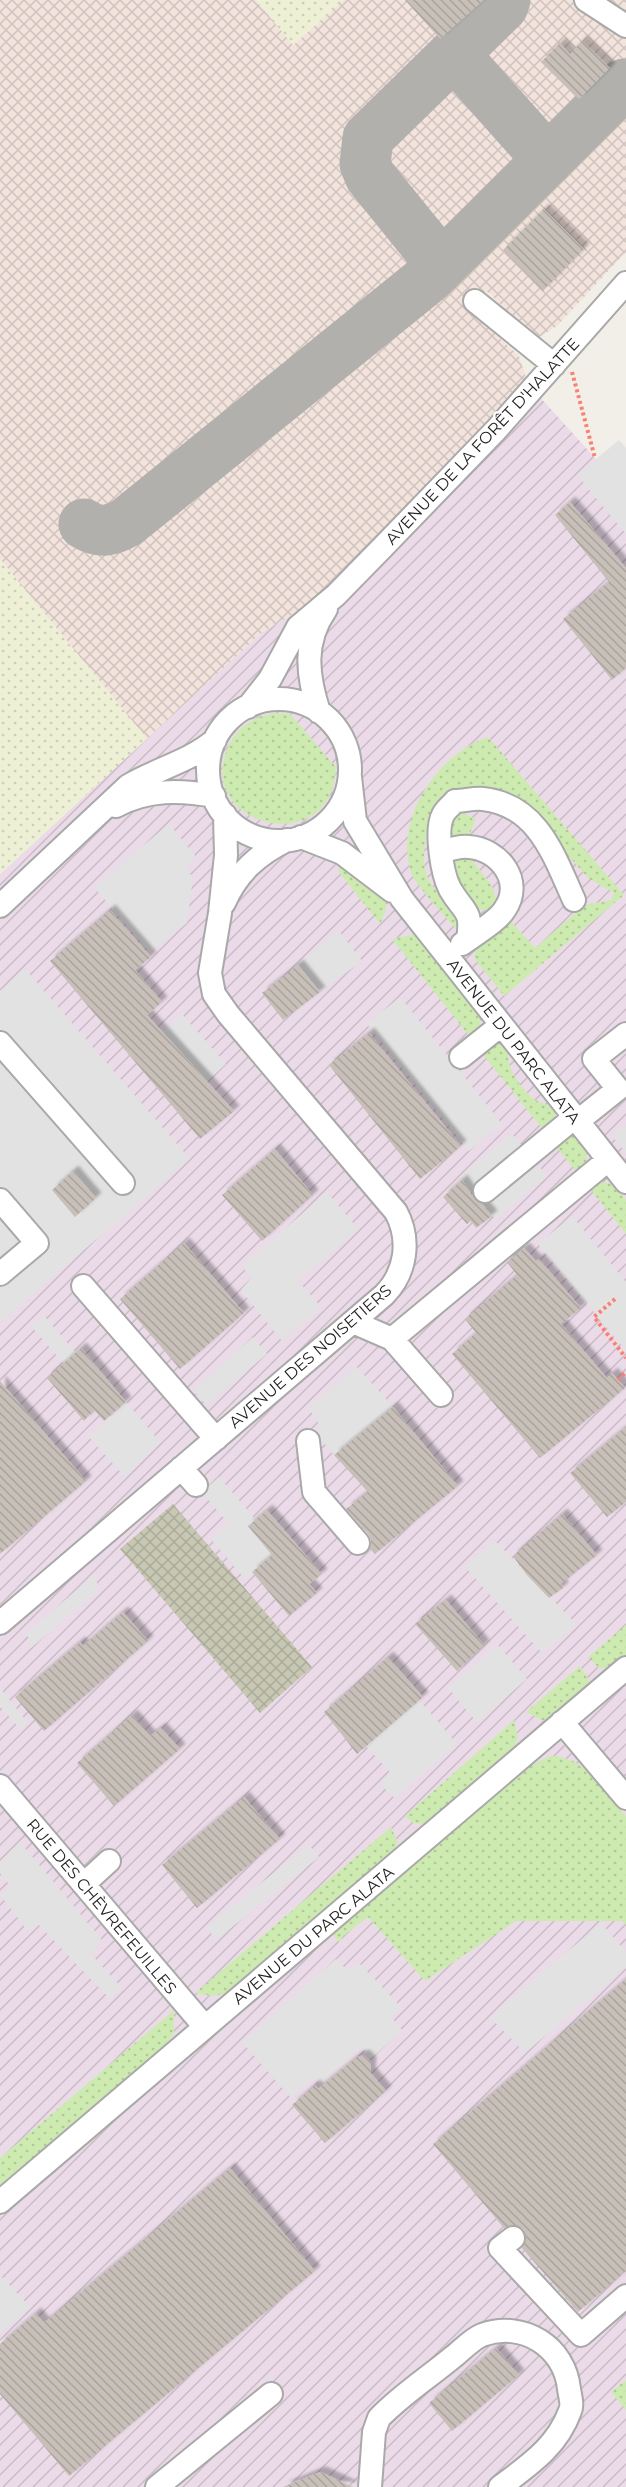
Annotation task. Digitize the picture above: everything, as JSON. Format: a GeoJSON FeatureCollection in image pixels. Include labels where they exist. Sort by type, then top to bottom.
{"type":"FeatureCollection","features":[{"type":"Feature","properties":{"kind":"street"},"geometry":{"type":"LineString","coordinates":[[586,0],[626,26]]}},
{"type":"Feature","properties":{"kind":"street","name":"AVENUE DE LA FORÊT D'HALATTE"},"geometry":{"type":"LineString","coordinates":[[248,707],[270,679],[298,627],[336,595],[496,430],[626,283]]}},
{"type":"Feature","properties":{"kind":"street"},"geometry":{"type":"LineString","coordinates":[[475,301],[557,362]]}},
{"type":"Feature","properties":{"kind":"street","name":"AVENUE DE LA FORÊT D'HALATTE"},"geometry":{"type":"LineString","coordinates":[[319,712],[310,678],[310,645],[315,627],[336,595]]}},
{"type":"Feature","properties":{"kind":"street"},"geometry":{"type":"LineString","coordinates":[[90,824],[106,805],[128,786],[149,774],[188,759],[215,740],[229,721],[248,707],[272,700],[288,700],[304,704],[319,712],[332,723],[342,737],[349,760],[350,777],[343,801],[322,826],[294,839],[271,840],[249,834],[236,826],[219,806],[208,772],[215,740]]}},
{"type":"Feature","properties":{"kind":"street","name":"AVENUE DU PARC ALATA"},"geometry":{"type":"LineString","coordinates":[[350,777],[355,821],[402,899],[626,1182]]}},
{"type":"Feature","properties":{"kind":"street"},"geometry":{"type":"LineString","coordinates":[[0,906],[90,824],[117,805],[150,794],[177,791],[219,806]]}},
{"type":"Feature","properties":{"kind":"street"},"geometry":{"type":"LineString","coordinates":[[468,939],[470,918],[450,889],[444,875],[441,852],[439,827],[443,814],[455,801],[482,799],[510,805],[531,822],[548,844],[574,900]]}},
{"type":"Feature","properties":{"kind":"street","name":"AVENUE DES NOISETIERS"},"geometry":{"type":"LineString","coordinates":[[0,1623],[188,1476],[216,1439],[384,1295],[398,1278],[405,1257],[401,1222],[388,1201],[240,1028],[214,994],[210,973],[220,913],[226,843],[219,806]]}},
{"type":"Feature","properties":{"kind":"street","name":"AVENUE DU PARC ALATA"},"geometry":{"type":"LineString","coordinates":[[294,839],[342,854],[402,899]]}},
{"type":"Feature","properties":{"kind":"street","name":"AVENUE DES NOISETIERS"},"geometry":{"type":"LineString","coordinates":[[220,913],[232,888],[248,866],[264,852],[294,839]]}},
{"type":"Feature","properties":{"kind":"street"},"geometry":{"type":"LineString","coordinates":[[441,852],[467,847],[481,849],[500,861],[511,877],[512,887],[510,900],[504,911],[447,957]]}},
{"type":"Feature","properties":{"kind":"street"},"geometry":{"type":"LineString","coordinates":[[461,1057],[501,1025]]}},
{"type":"Feature","properties":{"kind":"street"},"geometry":{"type":"LineString","coordinates":[[484,1191],[618,1089],[594,1059],[626,1034]]}},
{"type":"Feature","properties":{"kind":"street"},"geometry":{"type":"LineString","coordinates":[[0,1043],[123,1183]]}},
{"type":"Feature","properties":{"kind":"street"},"geometry":{"type":"LineString","coordinates":[[393,1339],[608,1160]]}},
{"type":"Feature","properties":{"kind":"street"},"geometry":{"type":"LineString","coordinates":[[0,1200],[37,1243],[0,1274]]}},
{"type":"Feature","properties":{"kind":"street"},"geometry":{"type":"LineString","coordinates":[[83,1286],[216,1439]]}},
{"type":"Feature","properties":{"kind":"street"},"geometry":{"type":"LineString","coordinates":[[352,1322],[393,1339],[441,1395]]}},
{"type":"Feature","properties":{"kind":"street"},"geometry":{"type":"LineString","coordinates":[[308,1441],[314,1492],[358,1543]]}},
{"type":"Feature","properties":{"kind":"street","name":"AVENUE DU PARC ALATA"},"geometry":{"type":"LineString","coordinates":[[0,2202],[626,1668]]}},
{"type":"Feature","properties":{"kind":"street"},"geometry":{"type":"LineString","coordinates":[[562,1722],[626,1798]]}},
{"type":"Feature","properties":{"kind":"street","name":"RUE DES CHÈVREFEUILLES"},"geometry":{"type":"LineString","coordinates":[[0,1786],[205,2027]]}},
{"type":"Feature","properties":{"kind":"street"},"geometry":{"type":"LineString","coordinates":[[84,1884],[109,1861]]}},
{"type":"Feature","properties":{"kind":"street"},"geometry":{"type":"LineString","coordinates":[[513,2238],[500,2248],[581,2335],[626,2296]]}},
{"type":"Feature","properties":{"kind":"street"},"geometry":{"type":"LineString","coordinates":[[370,2487],[374,2432],[379,2418],[480,2336],[510,2332],[534,2337],[558,2357],[567,2377],[572,2408],[560,2433],[544,2453],[500,2487]]}},
{"type":"Feature","properties":{"kind":"street"},"geometry":{"type":"LineString","coordinates":[[157,2487],[271,2394]]}},
{"type":"Feature","properties":{"kind":"path"},"geometry":{"type":"LineString","coordinates":[[557,362],[571,370],[595,458]]}},
{"type":"Feature","properties":{"kind":"path"},"geometry":{"type":"LineString","coordinates":[[615,1299],[594,1317],[626,1358]]}},
{"type":"Feature","properties":{"kind":"path"},"geometry":{"type":"LineString","coordinates":[[618,1380],[626,1372]]}},
{"type":"Feature","properties":{"kind":"shaded area"},"geometry":{"type":"Polygon","coordinates":[[[0,0],[256,0],[293,45],[344,0],[626,0],[626,252],[557,326],[538,338],[486,291],[467,308],[519,356],[528,384],[403,517],[312,603],[261,633],[147,739],[0,559],[0,0]]]}},
{"type":"Feature","properties":{"kind":"shaded area"},"geometry":{"type":"Polygon","coordinates":[[[256,0],[344,0],[293,45],[256,0]]]}},
{"type":"Feature","properties":{"kind":"shaded area"},"geometry":{"type":"Polygon","coordinates":[[[528,384],[626,492],[626,2487],[0,2487],[0,874],[261,633],[312,603],[528,384]]]}},
{"type":"Feature","properties":{"kind":"shaded area"},"geometry":{"type":"Polygon","coordinates":[[[619,440],[626,448],[626,534],[577,475],[619,440]]]}},
{"type":"Feature","properties":{"kind":"shaded area"},"geometry":{"type":"Polygon","coordinates":[[[0,559],[147,739],[0,874],[0,559]]]}},
{"type":"Feature","properties":{"kind":"shaded area"},"geometry":{"type":"Polygon","coordinates":[[[169,824],[197,858],[185,868],[193,877],[187,923],[150,953],[94,887],[169,824]]]}},
{"type":"Feature","properties":{"kind":"shaded area"},"geometry":{"type":"Polygon","coordinates":[[[338,930],[362,961],[320,992],[298,965],[338,930]]]}},
{"type":"Feature","properties":{"kind":"shaded area"},"geometry":{"type":"Polygon","coordinates":[[[25,969],[190,1159],[0,1322],[0,991],[25,969]]]}},
{"type":"Feature","properties":{"kind":"shaded area"},"geometry":{"type":"Polygon","coordinates":[[[400,997],[502,1124],[469,1151],[367,1024],[400,997]]]}},
{"type":"Feature","properties":{"kind":"shaded area"},"geometry":{"type":"Polygon","coordinates":[[[182,1014],[226,1064],[206,1082],[162,1032],[182,1014]]]}},
{"type":"Feature","properties":{"kind":"shaded area"},"geometry":{"type":"Polygon","coordinates":[[[626,1125],[626,1153],[612,1136],[626,1125]]]}},
{"type":"Feature","properties":{"kind":"shaded area"},"geometry":{"type":"Polygon","coordinates":[[[512,1134],[547,1176],[495,1219],[459,1177],[512,1134]]]}},
{"type":"Feature","properties":{"kind":"shaded area"},"geometry":{"type":"Polygon","coordinates":[[[327,1192],[359,1230],[297,1280],[321,1307],[282,1341],[241,1290],[251,1278],[242,1266],[327,1192]]]}},
{"type":"Feature","properties":{"kind":"shaded area"},"geometry":{"type":"Polygon","coordinates":[[[572,1216],[626,1282],[626,1351],[538,1244],[572,1216]]]}},
{"type":"Feature","properties":{"kind":"shaded area"},"geometry":{"type":"Polygon","coordinates":[[[43,1315],[76,1353],[64,1364],[31,1326],[43,1315]]]}},
{"type":"Feature","properties":{"kind":"shaded area"},"geometry":{"type":"Polygon","coordinates":[[[253,1337],[267,1354],[207,1405],[193,1391],[253,1337]]]}},
{"type":"Feature","properties":{"kind":"shaded area"},"geometry":{"type":"Polygon","coordinates":[[[357,1367],[393,1407],[334,1455],[320,1438],[317,1418],[307,1408],[357,1367]]]}},
{"type":"Feature","properties":{"kind":"shaded area"},"geometry":{"type":"Polygon","coordinates":[[[126,1402],[160,1442],[125,1477],[89,1437],[126,1402]]]}},
{"type":"Feature","properties":{"kind":"shaded area"},"geometry":{"type":"Polygon","coordinates":[[[219,1477],[256,1520],[248,1526],[272,1555],[245,1579],[211,1539],[228,1523],[202,1492],[219,1477]]]}},
{"type":"Feature","properties":{"kind":"shaded area"},"geometry":{"type":"Polygon","coordinates":[[[173,1504],[312,1667],[260,1713],[120,1549],[173,1504]]]}},
{"type":"Feature","properties":{"kind":"shaded area"},"geometry":{"type":"Polygon","coordinates":[[[495,1541],[577,1625],[542,1653],[465,1567],[495,1541]]]}},
{"type":"Feature","properties":{"kind":"shaded area"},"geometry":{"type":"Polygon","coordinates":[[[96,1573],[98,1591],[31,1648],[27,1633],[96,1573]]]}},
{"type":"Feature","properties":{"kind":"shaded area"},"geometry":{"type":"Polygon","coordinates":[[[498,1645],[527,1679],[477,1722],[448,1688],[498,1645]]]}},
{"type":"Feature","properties":{"kind":"shaded area"},"geometry":{"type":"Polygon","coordinates":[[[0,1688],[28,1723],[20,1729],[0,1706],[0,1688]]]}},
{"type":"Feature","properties":{"kind":"shaded area"},"geometry":{"type":"Polygon","coordinates":[[[419,1700],[457,1744],[394,1798],[380,1783],[390,1772],[366,1746],[419,1700]]]}},
{"type":"Feature","properties":{"kind":"shaded area"},"geometry":{"type":"Polygon","coordinates":[[[20,1842],[102,1940],[91,1954],[121,1987],[110,1999],[38,1924],[28,1931],[1,1896],[11,1887],[0,1873],[0,1862],[20,1842]]]}},
{"type":"Feature","properties":{"kind":"shaded area"},"geometry":{"type":"Polygon","coordinates":[[[309,1845],[319,1857],[216,1940],[206,1927],[309,1845]]]}},
{"type":"Feature","properties":{"kind":"shaded area"},"geometry":{"type":"Polygon","coordinates":[[[601,1923],[626,1952],[626,1967],[525,2053],[490,2017],[601,1923]]]}},
{"type":"Feature","properties":{"kind":"shaded area"},"geometry":{"type":"Polygon","coordinates":[[[336,1959],[348,1971],[359,1963],[401,2007],[391,2017],[402,2030],[373,2057],[362,2048],[320,2083],[314,2078],[291,2098],[242,2042],[336,1959]]]}},
{"type":"Feature","properties":{"kind":"shaded area"},"geometry":{"type":"Polygon","coordinates":[[[0,2275],[31,2308],[0,2333],[0,2275]]]}},
{"type":"Feature","properties":{"kind":"green space"},"geometry":{"type":"Polygon","coordinates":[[[277,713],[290,714],[336,767],[329,797],[313,815],[291,823],[267,822],[245,812],[229,796],[222,773],[229,745],[237,732],[255,719],[277,713]]]}},
{"type":"Feature","properties":{"kind":"green space"},"geometry":{"type":"Polygon","coordinates":[[[488,737],[624,895],[504,996],[474,958],[477,946],[507,917],[535,948],[585,905],[611,900],[614,893],[588,878],[524,805],[435,811],[425,843],[425,868],[431,884],[455,915],[460,932],[427,895],[412,875],[407,854],[408,833],[414,812],[423,792],[436,774],[452,758],[488,737]]]}},
{"type":"Feature","properties":{"kind":"green space"},"geometry":{"type":"Polygon","coordinates":[[[461,812],[476,819],[468,838],[449,837],[446,824],[461,812]]]}},
{"type":"Feature","properties":{"kind":"green space"},"geometry":{"type":"Polygon","coordinates":[[[452,857],[470,857],[492,886],[499,908],[491,911],[484,910],[465,897],[450,877],[452,857]]]}},
{"type":"Feature","properties":{"kind":"green space"},"geometry":{"type":"Polygon","coordinates":[[[342,862],[387,900],[380,924],[338,871],[342,862]]]}},
{"type":"Feature","properties":{"kind":"green space"},"geometry":{"type":"Polygon","coordinates":[[[416,934],[480,1016],[480,1029],[471,1038],[392,939],[416,934]]]}},
{"type":"Feature","properties":{"kind":"green space"},"geometry":{"type":"Polygon","coordinates":[[[494,1044],[504,1045],[509,1050],[509,1063],[515,1077],[525,1090],[535,1100],[554,1108],[556,1119],[545,1132],[481,1052],[494,1044]]]}},
{"type":"Feature","properties":{"kind":"green space"},"geometry":{"type":"Polygon","coordinates":[[[571,1134],[581,1141],[587,1157],[576,1171],[553,1143],[571,1134]]]}},
{"type":"Feature","properties":{"kind":"green space"},"geometry":{"type":"Polygon","coordinates":[[[601,1182],[614,1184],[626,1200],[626,1234],[591,1190],[601,1182]]]}},
{"type":"Feature","properties":{"kind":"green space"},"geometry":{"type":"Polygon","coordinates":[[[626,1625],[626,1655],[610,1669],[599,1668],[588,1657],[626,1625]]]}},
{"type":"Feature","properties":{"kind":"green space"},"geometry":{"type":"Polygon","coordinates":[[[580,1666],[590,1685],[548,1720],[543,1721],[526,1712],[580,1666]]]}},
{"type":"Feature","properties":{"kind":"green space"},"geometry":{"type":"Polygon","coordinates":[[[514,1720],[518,1737],[514,1749],[425,1824],[413,1823],[405,1816],[514,1720]]]}},
{"type":"Feature","properties":{"kind":"green space"},"geometry":{"type":"Polygon","coordinates":[[[550,1756],[573,1761],[586,1769],[626,1816],[626,1925],[622,1921],[516,1921],[425,1981],[368,1917],[343,1936],[340,1943],[332,1933],[524,1769],[550,1756]]]}},
{"type":"Feature","properties":{"kind":"green space"},"geometry":{"type":"Polygon","coordinates":[[[391,1827],[398,1843],[392,1854],[231,1992],[213,1996],[195,1993],[391,1827]]]}},
{"type":"Feature","properties":{"kind":"green space"},"geometry":{"type":"Polygon","coordinates":[[[174,2010],[174,2033],[163,2049],[0,2189],[0,2158],[174,2010]]]}},
{"type":"Feature","properties":{"kind":"green space"},"geometry":{"type":"Polygon","coordinates":[[[626,2380],[626,2410],[611,2392],[626,2380]]]}},
{"type":"Feature","properties":{"kind":"building"},"geometry":{"type":"Polygon","coordinates":[[[405,0],[484,0],[440,39],[405,0]]]}},
{"type":"Feature","properties":{"kind":"building"},"geometry":{"type":"Polygon","coordinates":[[[582,41],[610,68],[579,99],[541,62],[560,43],[570,54],[582,41]]]}},
{"type":"Feature","properties":{"kind":"building"},"geometry":{"type":"Polygon","coordinates":[[[544,209],[584,249],[543,291],[503,250],[544,209]]]}},
{"type":"Feature","properties":{"kind":"building"},"geometry":{"type":"Polygon","coordinates":[[[570,502],[626,568],[626,668],[612,680],[563,619],[609,582],[555,515],[570,502]]]}},
{"type":"Feature","properties":{"kind":"building"},"geometry":{"type":"Polygon","coordinates":[[[110,910],[151,957],[135,970],[162,1002],[147,1015],[234,1111],[200,1139],[50,961],[110,910]]]}},
{"type":"Feature","properties":{"kind":"building"},"geometry":{"type":"Polygon","coordinates":[[[298,965],[320,992],[283,1020],[262,993],[298,965]]]}},
{"type":"Feature","properties":{"kind":"building"},"geometry":{"type":"Polygon","coordinates":[[[369,1033],[461,1146],[420,1179],[329,1065],[369,1033]]]}},
{"type":"Feature","properties":{"kind":"building"},"geometry":{"type":"Polygon","coordinates":[[[275,1149],[313,1195],[262,1241],[222,1195],[275,1149]]]}},
{"type":"Feature","properties":{"kind":"building"},"geometry":{"type":"Polygon","coordinates":[[[73,1171],[96,1198],[75,1217],[52,1190],[73,1171]]]}},
{"type":"Feature","properties":{"kind":"building"},"geometry":{"type":"Polygon","coordinates":[[[462,1180],[475,1200],[482,1204],[492,1216],[476,1228],[471,1221],[467,1224],[443,1197],[462,1180]]]}},
{"type":"Feature","properties":{"kind":"building"},"geometry":{"type":"Polygon","coordinates":[[[184,1243],[244,1313],[180,1369],[120,1299],[184,1243]]]}},
{"type":"Feature","properties":{"kind":"building"},"geometry":{"type":"Polygon","coordinates":[[[524,1248],[536,1261],[539,1259],[581,1308],[561,1324],[607,1378],[612,1373],[625,1388],[540,1458],[452,1354],[476,1333],[465,1319],[517,1275],[507,1262],[524,1248]]]}},
{"type":"Feature","properties":{"kind":"building"},"geometry":{"type":"Polygon","coordinates":[[[81,1348],[126,1402],[104,1421],[94,1410],[84,1421],[47,1378],[81,1348]]]}},
{"type":"Feature","properties":{"kind":"building"},"geometry":{"type":"Polygon","coordinates":[[[0,1381],[86,1481],[0,1554],[0,1381]]]}},
{"type":"Feature","properties":{"kind":"building"},"geometry":{"type":"Polygon","coordinates":[[[393,1407],[458,1486],[375,1554],[370,1548],[369,1535],[346,1509],[368,1492],[334,1455],[393,1407]]]}},
{"type":"Feature","properties":{"kind":"building"},"geometry":{"type":"Polygon","coordinates":[[[626,1427],[626,1502],[607,1517],[570,1473],[626,1427]]]}},
{"type":"Feature","properties":{"kind":"building"},"geometry":{"type":"Polygon","coordinates":[[[267,1510],[322,1574],[309,1584],[317,1593],[289,1616],[252,1572],[272,1555],[248,1526],[267,1510]]]}},
{"type":"Feature","properties":{"kind":"building"},"geometry":{"type":"Polygon","coordinates":[[[562,1514],[597,1555],[561,1584],[563,1588],[549,1598],[526,1574],[513,1556],[562,1514]]]}},
{"type":"Feature","properties":{"kind":"building"},"geometry":{"type":"Polygon","coordinates":[[[446,1600],[484,1645],[457,1671],[415,1624],[446,1600]]]}},
{"type":"Feature","properties":{"kind":"building"},"geometry":{"type":"Polygon","coordinates":[[[123,1612],[148,1641],[44,1731],[15,1697],[80,1642],[83,1646],[123,1612]]]}},
{"type":"Feature","properties":{"kind":"building"},"geometry":{"type":"Polygon","coordinates":[[[388,1657],[423,1697],[357,1754],[324,1712],[388,1657]]]}},
{"type":"Feature","properties":{"kind":"building"},"geometry":{"type":"Polygon","coordinates":[[[132,1715],[150,1736],[161,1728],[180,1749],[114,1806],[77,1763],[132,1715]]]}},
{"type":"Feature","properties":{"kind":"building"},"geometry":{"type":"Polygon","coordinates":[[[244,1797],[280,1839],[197,1908],[162,1865],[244,1797]]]}},
{"type":"Feature","properties":{"kind":"building"},"geometry":{"type":"Polygon","coordinates":[[[626,1979],[626,2271],[578,2312],[522,2248],[526,2237],[523,2229],[512,2225],[504,2228],[433,2144],[626,1979]]]}},
{"type":"Feature","properties":{"kind":"building"},"geometry":{"type":"Polygon","coordinates":[[[364,2055],[371,2062],[370,2072],[386,2091],[325,2143],[292,2105],[315,2085],[318,2089],[357,2057],[364,2055]]]}},
{"type":"Feature","properties":{"kind":"building"},"geometry":{"type":"Polygon","coordinates":[[[230,2168],[315,2271],[69,2476],[0,2394],[0,2344],[36,2313],[44,2323],[230,2168]]]}},
{"type":"Feature","properties":{"kind":"building"},"geometry":{"type":"Polygon","coordinates":[[[496,2348],[519,2375],[452,2431],[429,2403],[496,2348]]]}},
{"type":"Feature","properties":{"kind":"building"},"geometry":{"type":"Polygon","coordinates":[[[321,2472],[353,2487],[283,2487],[317,2473],[321,2472]]]}},
{"type":"Feature","properties":{"kind":"taxiway"},"geometry":{"type":"LineString","coordinates":[[454,54],[503,6],[505,0]]}},
{"type":"Feature","properties":{"kind":"taxiway"},"geometry":{"type":"LineString","coordinates":[[442,265],[370,176],[365,164],[368,138],[454,54],[548,160]]}},
{"type":"Feature","properties":{"kind":"taxiway"},"geometry":{"type":"LineString","coordinates":[[84,524],[95,529],[106,530],[127,522],[430,277],[624,84]]}}]}
